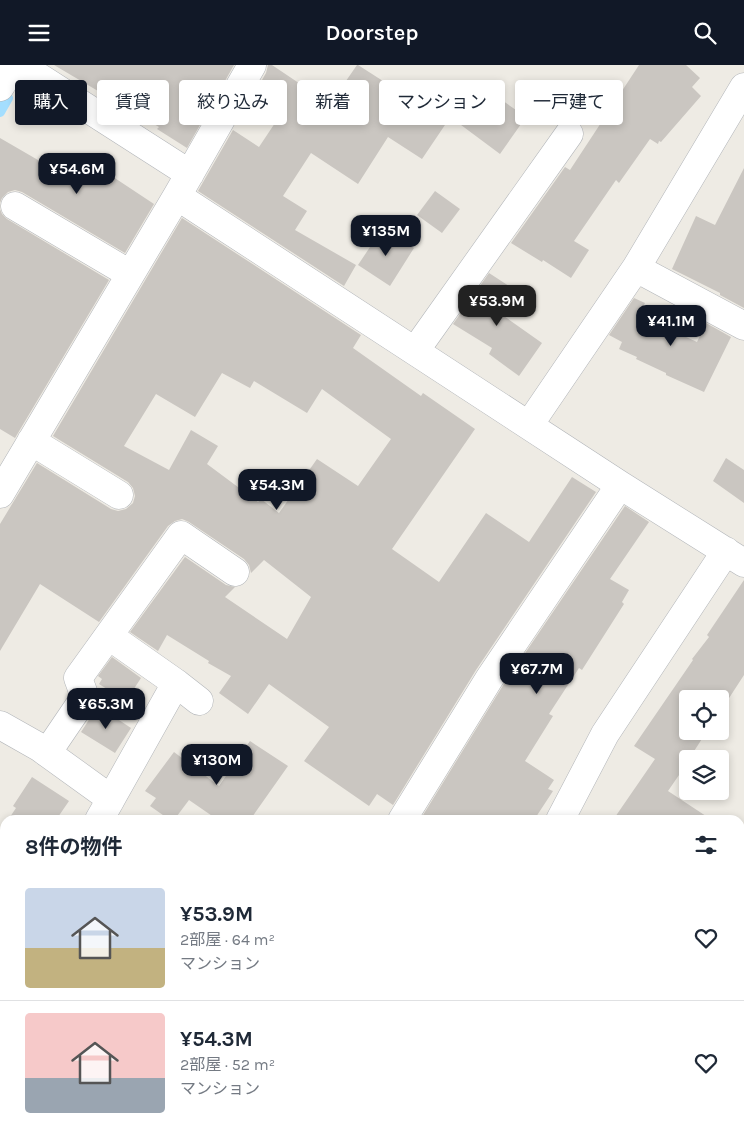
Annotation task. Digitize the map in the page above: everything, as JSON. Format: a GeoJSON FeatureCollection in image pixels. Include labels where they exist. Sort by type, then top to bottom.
{"type":"FeatureCollection","features":[{"type":"Feature","properties":{"kind":"street"},"geometry":{"type":"LineString","coordinates":[[0,87],[14,65]]}},
{"type":"Feature","properties":{"kind":"street"},"geometry":{"type":"LineString","coordinates":[[20,65],[415,351],[620,485],[735,557],[604,734],[563,815]]}},
{"type":"Feature","properties":{"kind":"street"},"geometry":{"type":"LineString","coordinates":[[0,494],[184,185],[252,65]]}},
{"type":"Feature","properties":{"kind":"street"},"geometry":{"type":"LineString","coordinates":[[529,425],[636,268],[744,87]]}},
{"type":"Feature","properties":{"kind":"street"},"geometry":{"type":"LineString","coordinates":[[415,351],[569,134]]}},
{"type":"Feature","properties":{"kind":"street"},"geometry":{"type":"LineString","coordinates":[[15,206],[130,274]]}},
{"type":"Feature","properties":{"kind":"street"},"geometry":{"type":"LineString","coordinates":[[636,268],[744,326]]}},
{"type":"Feature","properties":{"kind":"street"},"geometry":{"type":"LineString","coordinates":[[30,441],[119,495]]}},
{"type":"Feature","properties":{"kind":"street"},"geometry":{"type":"LineString","coordinates":[[405,815],[489,679],[620,485]]}},
{"type":"Feature","properties":{"kind":"street"},"geometry":{"type":"LineString","coordinates":[[47,753],[85,697],[78,678],[181,535],[235,572]]}},
{"type":"Feature","properties":{"kind":"street"},"geometry":{"type":"LineString","coordinates":[[109,636],[176,683],[198,701]]}},
{"type":"Feature","properties":{"kind":"street"},"geometry":{"type":"LineString","coordinates":[[0,725],[47,753],[105,810],[176,683]]}},
{"type":"Feature","properties":{"kind":"building"},"geometry":{"type":"Polygon","coordinates":[[[54,65],[234,65],[226,80],[179,80],[179,125],[200,125],[187,148],[157,129],[159,127],[156,125],[169,125],[169,80],[97,80],[97,90],[87,84],[87,80],[79,80],[54,65]]]}},
{"type":"Feature","properties":{"kind":"building"},"geometry":{"type":"Polygon","coordinates":[[[268,65],[272,65],[297,82],[297,125],[369,125],[369,80],[347,80],[358,65],[381,80],[379,80],[379,125],[445,125],[422,159],[388,137],[358,184],[311,153],[283,196],[307,211],[295,230],[356,265],[344,286],[198,191],[233,130],[259,147],[274,125],[287,125],[287,80],[262,80],[268,65]]]}},
{"type":"Feature","properties":{"kind":"building"},"geometry":{"type":"Polygon","coordinates":[[[639,65],[686,65],[700,78],[692,87],[701,96],[661,142],[659,141],[658,144],[650,139],[619,183],[616,180],[574,241],[589,250],[571,278],[511,243],[565,167],[570,170],[600,125],[623,125],[623,89],[639,65]]]}},
{"type":"Feature","properties":{"kind":"building"},"geometry":{"type":"Polygon","coordinates":[[[505,102],[515,109],[515,125],[520,125],[500,154],[461,125],[505,125],[505,102]]]}},
{"type":"Feature","properties":{"kind":"building"},"geometry":{"type":"Polygon","coordinates":[[[0,138],[69,178],[83,157],[154,204],[125,253],[22,192],[15,190],[8,192],[0,203],[0,138]]]}},
{"type":"Feature","properties":{"kind":"building"},"geometry":{"type":"Polygon","coordinates":[[[744,168],[744,308],[720,295],[720,293],[672,269],[696,216],[715,225],[744,168]]]}},
{"type":"Feature","properties":{"kind":"building"},"geometry":{"type":"Polygon","coordinates":[[[435,191],[460,209],[442,233],[417,215],[435,191]]]}},
{"type":"Feature","properties":{"kind":"building"},"geometry":{"type":"Polygon","coordinates":[[[0,209],[7,219],[109,280],[15,438],[0,429],[0,209]]]}},
{"type":"Feature","properties":{"kind":"building"},"geometry":{"type":"Polygon","coordinates":[[[182,218],[361,335],[353,348],[421,396],[423,393],[475,429],[392,549],[439,582],[486,513],[529,542],[572,477],[596,492],[476,670],[393,805],[377,794],[369,806],[304,761],[329,727],[269,684],[248,714],[219,693],[231,676],[167,635],[158,651],[130,632],[185,557],[226,585],[235,587],[225,597],[287,639],[311,597],[264,560],[251,573],[249,565],[244,559],[182,519],[168,526],[99,622],[40,584],[0,651],[0,524],[37,463],[111,509],[118,511],[126,509],[133,503],[135,496],[133,488],[128,482],[53,436],[182,218]],[[222,373],[195,417],[156,394],[124,446],[169,470],[191,430],[218,446],[207,464],[258,502],[261,499],[279,513],[317,459],[358,486],[391,439],[322,389],[307,413],[254,381],[250,388],[222,373]]]}},
{"type":"Feature","properties":{"kind":"building"},"geometry":{"type":"Polygon","coordinates":[[[382,229],[414,248],[390,286],[358,265],[382,229]]]}},
{"type":"Feature","properties":{"kind":"building"},"geometry":{"type":"Polygon","coordinates":[[[489,273],[509,286],[494,309],[542,343],[519,376],[489,354],[492,348],[453,324],[489,273]]]}},
{"type":"Feature","properties":{"kind":"building"},"geometry":{"type":"Polygon","coordinates":[[[634,298],[645,303],[641,311],[649,315],[647,319],[697,342],[706,323],[731,337],[704,392],[666,375],[666,373],[619,349],[622,342],[609,335],[634,298]]]}},
{"type":"Feature","properties":{"kind":"building"},"geometry":{"type":"Polygon","coordinates":[[[726,458],[744,470],[744,503],[713,481],[726,458]]]}},
{"type":"Feature","properties":{"kind":"building"},"geometry":{"type":"Polygon","coordinates":[[[625,506],[649,522],[610,579],[629,590],[622,602],[624,604],[582,670],[579,668],[549,714],[553,716],[525,761],[554,780],[548,789],[553,791],[537,815],[423,815],[502,687],[625,506]]]}},
{"type":"Feature","properties":{"kind":"building"},"geometry":{"type":"Polygon","coordinates":[[[744,580],[744,675],[729,698],[729,690],[679,690],[679,740],[701,740],[695,750],[679,750],[679,775],[668,791],[704,815],[616,815],[655,759],[634,746],[692,659],[709,637],[707,635],[744,580]]]}},
{"type":"Feature","properties":{"kind":"building"},"geometry":{"type":"Polygon","coordinates":[[[112,657],[141,678],[126,701],[99,684],[102,679],[98,676],[112,657]]]}},
{"type":"Feature","properties":{"kind":"building"},"geometry":{"type":"Polygon","coordinates":[[[98,706],[131,728],[115,753],[81,732],[98,706]]]}},
{"type":"Feature","properties":{"kind":"building"},"geometry":{"type":"Polygon","coordinates":[[[250,741],[288,766],[254,815],[211,815],[189,800],[178,815],[163,815],[150,806],[156,798],[145,791],[174,752],[219,786],[250,741]]]}},
{"type":"Feature","properties":{"kind":"building"},"geometry":{"type":"Polygon","coordinates":[[[32,777],[69,801],[59,815],[11,815],[16,808],[13,806],[32,777]]]}},
{"type":"Feature","properties":{"kind":"waterway"},"geometry":{"type":"LineString","coordinates":[[0,112],[8,98]]}}]}
